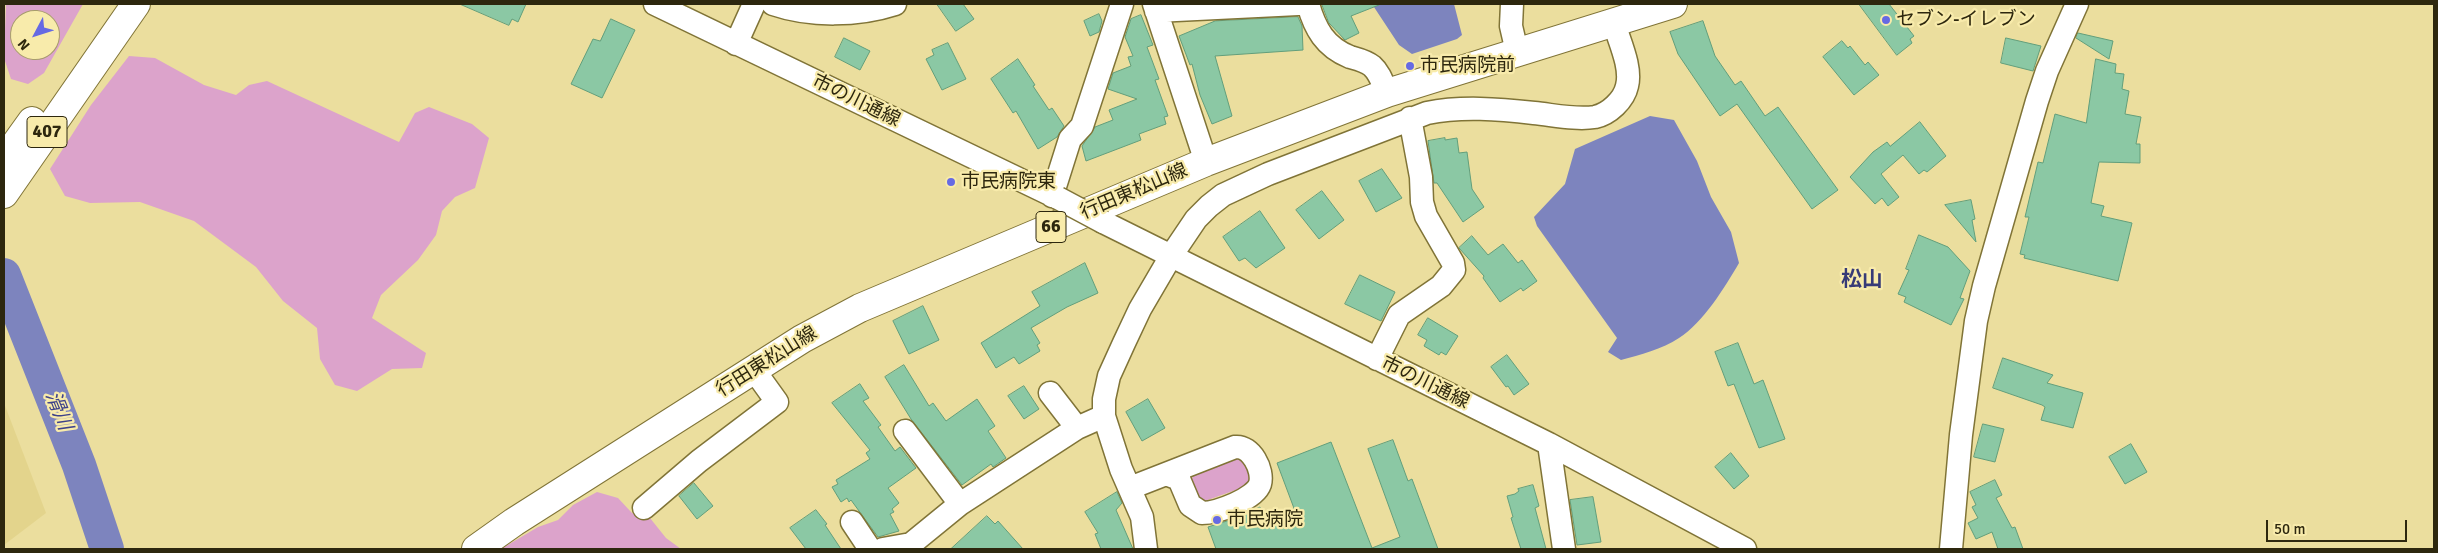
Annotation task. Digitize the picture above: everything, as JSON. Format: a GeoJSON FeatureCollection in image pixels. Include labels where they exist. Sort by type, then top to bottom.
{"type":"FeatureCollection","features":[{"type":"Feature","properties":{"kind":"main road","name":"407"},"geometry":{"type":"LineString","coordinates":[[4,194],[84,63],[113,4]]}},
{"type":"Feature","properties":{"kind":"main road","name":"407"},"geometry":{"type":"LineString","coordinates":[[4,160],[84,63],[136,4]]}},
{"type":"Feature","properties":{"kind":"main road","name":"行田東松山線"},"geometry":{"type":"LineString","coordinates":[[476,549],[514,522],[802,339],[860,308],[1206,162],[1387,93],[1673,4]]}},
{"type":"Feature","properties":{"kind":"street","name":"市の川通線"},"geometry":{"type":"LineString","coordinates":[[655,4],[1055,197],[1549,444],[1744,549]]}},
{"type":"Feature","properties":{"kind":"street"},"geometry":{"type":"LineString","coordinates":[[736,44],[754,4]]}},
{"type":"Feature","properties":{"kind":"street"},"geometry":{"type":"LineString","coordinates":[[773,4],[792,10],[826,13],[881,8],[895,4]]}},
{"type":"Feature","properties":{"kind":"street"},"geometry":{"type":"LineString","coordinates":[[1055,197],[1070,139],[1082,126],[1122,4]]}},
{"type":"Feature","properties":{"kind":"street"},"geometry":{"type":"LineString","coordinates":[[1206,162],[1155,7],[1298,4]]}},
{"type":"Feature","properties":{"kind":"street"},"geometry":{"type":"LineString","coordinates":[[1308,4],[1314,24],[1329,46],[1342,54],[1370,64],[1380,77],[1387,93]]}},
{"type":"Feature","properties":{"kind":"street"},"geometry":{"type":"LineString","coordinates":[[1512,4],[1511,26],[1517,52]]}},
{"type":"Feature","properties":{"kind":"street"},"geometry":{"type":"LineString","coordinates":[[1951,549],[1970,357],[1984,286],[2037,101],[2047,71],[2076,4]]}},
{"type":"Feature","properties":{"kind":"street"},"geometry":{"type":"LineString","coordinates":[[1146,549],[1142,516],[1121,469],[1104,416],[1104,399],[1109,376],[1140,309],[1171,256],[1196,219],[1223,195],[1268,174],[1410,118],[1444,110],[1515,111],[1584,118],[1598,116],[1611,110],[1621,100],[1627,86],[1627,71],[1614,23]]}},
{"type":"Feature","properties":{"kind":"street"},"geometry":{"type":"LineString","coordinates":[[1377,359],[1400,315],[1441,286],[1454,270],[1453,263],[1426,216],[1422,202],[1420,177],[1410,118]]}},
{"type":"Feature","properties":{"kind":"street"},"geometry":{"type":"LineString","coordinates":[[644,508],[699,461],[777,402],[754,370]]}},
{"type":"Feature","properties":{"kind":"street"},"geometry":{"type":"LineString","coordinates":[[1050,393],[1077,428]]}},
{"type":"Feature","properties":{"kind":"street"},"geometry":{"type":"LineString","coordinates":[[883,549],[911,544],[960,504],[1077,428],[1104,416]]}},
{"type":"Feature","properties":{"kind":"street"},"geometry":{"type":"LineString","coordinates":[[905,431],[960,504]]}},
{"type":"Feature","properties":{"kind":"street"},"geometry":{"type":"LineString","coordinates":[[1549,444],[1564,549]]}},
{"type":"Feature","properties":{"kind":"street"},"geometry":{"type":"LineString","coordinates":[[1130,488],[1166,474]]}},
{"type":"Feature","properties":{"kind":"street"},"geometry":{"type":"LineString","coordinates":[[852,522],[870,549]]}},
{"type":"Feature","properties":{"kind":"shaded area"},"geometry":{"type":"Polygon","coordinates":[[[6,4],[83,4],[60,45],[60,10],[10,10],[10,60],[51,60],[44,73],[28,84],[11,79],[4,58],[6,4]]]}},
{"type":"Feature","properties":{"kind":"shaded area"},"geometry":{"type":"Polygon","coordinates":[[[129,56],[155,58],[204,85],[236,95],[249,85],[267,81],[399,142],[415,113],[429,107],[472,124],[489,138],[475,188],[455,197],[442,211],[436,235],[418,260],[381,295],[372,318],[426,353],[422,368],[392,369],[357,391],[335,385],[320,359],[317,328],[283,301],[256,267],[194,221],[140,202],[90,203],[65,196],[50,169],[91,105],[129,56]]]}},
{"type":"Feature","properties":{"kind":"shaded area"},"geometry":{"type":"Polygon","coordinates":[[[4,403],[46,513],[4,545],[4,403]]]}},
{"type":"Feature","properties":{"kind":"shaded area"},"geometry":{"type":"Polygon","coordinates":[[[1234,458],[1243,462],[1248,469],[1247,486],[1202,502],[1190,483],[1194,474],[1234,458]]]}},
{"type":"Feature","properties":{"kind":"shaded area"},"geometry":{"type":"Polygon","coordinates":[[[597,492],[618,498],[632,513],[650,518],[666,538],[681,549],[501,549],[538,527],[558,520],[573,505],[597,492]]]}},
{"type":"Feature","properties":{"kind":"water"},"geometry":{"type":"Polygon","coordinates":[[[1372,4],[1454,4],[1462,35],[1457,39],[1412,54],[1399,45],[1372,4]]]}},
{"type":"Feature","properties":{"kind":"water"},"geometry":{"type":"Polygon","coordinates":[[[1650,116],[1674,120],[1697,161],[1711,197],[1731,232],[1739,263],[1713,304],[1688,331],[1672,342],[1643,354],[1621,360],[1608,352],[1617,338],[1537,226],[1534,217],[1565,184],[1575,149],[1650,116]]]}},
{"type":"Feature","properties":{"kind":"building"},"geometry":{"type":"Polygon","coordinates":[[[460,4],[526,4],[518,22],[512,19],[509,25],[460,4]]]}},
{"type":"Feature","properties":{"kind":"building"},"geometry":{"type":"Polygon","coordinates":[[[937,4],[963,4],[974,19],[956,31],[937,4]]]}},
{"type":"Feature","properties":{"kind":"building"},"geometry":{"type":"Polygon","coordinates":[[[1322,4],[1379,5],[1351,16],[1359,33],[1345,40],[1329,23],[1322,4]]]}},
{"type":"Feature","properties":{"kind":"building","name":"セブン-イレブン"},"geometry":{"type":"Polygon","coordinates":[[[1859,4],[1889,4],[1914,36],[1910,39],[1912,43],[1897,55],[1859,4]]]}},
{"type":"Feature","properties":{"kind":"building"},"geometry":{"type":"Polygon","coordinates":[[[1099,14],[1102,21],[1099,32],[1090,36],[1084,21],[1099,14]]]}},
{"type":"Feature","properties":{"kind":"building"},"geometry":{"type":"Polygon","coordinates":[[[1141,15],[1153,45],[1147,47],[1159,79],[1155,80],[1168,116],[1164,117],[1166,124],[1139,134],[1141,140],[1086,161],[1082,146],[1095,127],[1113,120],[1109,110],[1137,99],[1108,89],[1113,73],[1131,66],[1128,57],[1133,56],[1125,37],[1131,19],[1141,15]]]}},
{"type":"Feature","properties":{"kind":"building"},"geometry":{"type":"Polygon","coordinates":[[[1298,17],[1302,26],[1303,50],[1215,56],[1232,116],[1212,124],[1200,95],[1192,64],[1190,65],[1179,36],[1215,21],[1298,17]]]}},
{"type":"Feature","properties":{"kind":"building"},"geometry":{"type":"Polygon","coordinates":[[[611,19],[635,30],[602,98],[571,84],[593,39],[600,41],[611,19]]]}},
{"type":"Feature","properties":{"kind":"building"},"geometry":{"type":"Polygon","coordinates":[[[1703,21],[1715,56],[1735,85],[1741,81],[1765,116],[1778,107],[1838,190],[1812,209],[1737,104],[1720,116],[1678,54],[1670,32],[1703,21]]]}},
{"type":"Feature","properties":{"kind":"building"},"geometry":{"type":"Polygon","coordinates":[[[2078,33],[2113,41],[2109,59],[2076,38],[2078,33]]]}},
{"type":"Feature","properties":{"kind":"building"},"geometry":{"type":"Polygon","coordinates":[[[844,38],[870,51],[860,70],[835,57],[844,38]]]}},
{"type":"Feature","properties":{"kind":"building"},"geometry":{"type":"Polygon","coordinates":[[[2006,38],[2041,46],[2033,71],[2001,63],[2006,38]]]}},
{"type":"Feature","properties":{"kind":"building"},"geometry":{"type":"Polygon","coordinates":[[[1842,41],[1848,48],[1850,46],[1865,65],[1868,62],[1879,75],[1854,95],[1823,57],[1842,41]]]}},
{"type":"Feature","properties":{"kind":"building"},"geometry":{"type":"Polygon","coordinates":[[[948,43],[966,79],[942,90],[926,59],[934,55],[932,50],[948,43]]]}},
{"type":"Feature","properties":{"kind":"building"},"geometry":{"type":"Polygon","coordinates":[[[1018,59],[1049,110],[1052,108],[1064,126],[1057,137],[1038,149],[1016,111],[1013,113],[991,79],[1018,59]]]}},
{"type":"Feature","properties":{"kind":"building"},"geometry":{"type":"Polygon","coordinates":[[[2096,59],[2116,64],[2115,73],[2124,74],[2122,89],[2129,91],[2125,114],[2141,117],[2136,144],[2140,144],[2140,163],[2099,162],[2091,203],[2104,206],[2101,216],[2132,223],[2118,281],[2024,258],[2025,255],[2020,254],[2029,217],[2025,217],[2038,162],[2043,163],[2055,114],[2086,123],[2096,59]]]}},
{"type":"Feature","properties":{"kind":"building"},"geometry":{"type":"Polygon","coordinates":[[[1920,122],[1946,156],[1927,172],[1924,170],[1919,174],[1903,155],[1881,174],[1899,197],[1888,206],[1882,198],[1875,204],[1850,177],[1873,152],[1887,142],[1890,146],[1920,122]]]}},
{"type":"Feature","properties":{"kind":"building"},"geometry":{"type":"Polygon","coordinates":[[[1445,138],[1445,140],[1457,138],[1459,153],[1467,152],[1472,189],[1484,207],[1463,222],[1437,183],[1434,183],[1428,141],[1445,138]]]}},
{"type":"Feature","properties":{"kind":"building"},"geometry":{"type":"Polygon","coordinates":[[[1382,169],[1402,198],[1376,212],[1359,181],[1382,169]]]}},
{"type":"Feature","properties":{"kind":"building"},"geometry":{"type":"Polygon","coordinates":[[[1322,191],[1344,220],[1319,239],[1296,210],[1322,191]]]}},
{"type":"Feature","properties":{"kind":"building"},"geometry":{"type":"Polygon","coordinates":[[[1971,200],[1975,219],[1972,220],[1976,242],[1945,205],[1971,200]]]}},
{"type":"Feature","properties":{"kind":"building"},"geometry":{"type":"Polygon","coordinates":[[[1260,211],[1285,248],[1256,268],[1245,258],[1239,261],[1223,237],[1260,211]]]}},
{"type":"Feature","properties":{"kind":"building"},"geometry":{"type":"Polygon","coordinates":[[[1919,235],[1948,247],[1970,271],[1960,298],[1964,299],[1951,325],[1904,302],[1906,297],[1898,294],[1909,270],[1906,269],[1919,235]]]}},
{"type":"Feature","properties":{"kind":"building"},"geometry":{"type":"Polygon","coordinates":[[[1472,236],[1488,255],[1503,244],[1518,263],[1522,260],[1537,281],[1523,291],[1521,288],[1500,302],[1483,278],[1484,276],[1459,248],[1472,236]]]}},
{"type":"Feature","properties":{"kind":"building"},"geometry":{"type":"Polygon","coordinates":[[[1085,263],[1098,293],[1067,307],[1031,328],[1040,343],[1037,345],[1040,351],[1019,364],[1014,357],[996,368],[981,343],[1040,306],[1032,292],[1085,263]]]}},
{"type":"Feature","properties":{"kind":"building"},"geometry":{"type":"Polygon","coordinates":[[[1360,275],[1395,292],[1381,321],[1345,304],[1360,275]]]}},
{"type":"Feature","properties":{"kind":"building"},"geometry":{"type":"Polygon","coordinates":[[[923,306],[939,340],[909,354],[893,321],[923,306]]]}},
{"type":"Feature","properties":{"kind":"building"},"geometry":{"type":"Polygon","coordinates":[[[1428,318],[1458,336],[1446,355],[1441,352],[1439,355],[1424,346],[1427,340],[1418,335],[1428,318]]]}},
{"type":"Feature","properties":{"kind":"building"},"geometry":{"type":"Polygon","coordinates":[[[1738,343],[1754,384],[1763,380],[1785,439],[1759,448],[1734,384],[1728,386],[1715,352],[1738,343]]]}},
{"type":"Feature","properties":{"kind":"building"},"geometry":{"type":"Polygon","coordinates":[[[1507,355],[1529,384],[1514,395],[1491,367],[1507,355]]]}},
{"type":"Feature","properties":{"kind":"building"},"geometry":{"type":"Polygon","coordinates":[[[2003,358],[2053,375],[2047,383],[2083,393],[2073,428],[2041,420],[2045,407],[2042,405],[1993,388],[2003,358]]]}},
{"type":"Feature","properties":{"kind":"building"},"geometry":{"type":"Polygon","coordinates":[[[904,365],[929,406],[933,403],[946,421],[977,399],[995,426],[988,431],[1006,458],[993,467],[991,464],[962,485],[911,419],[885,377],[904,365]]]}},
{"type":"Feature","properties":{"kind":"building"},"geometry":{"type":"Polygon","coordinates":[[[860,384],[869,398],[863,401],[881,425],[878,427],[895,451],[900,447],[916,468],[888,488],[899,503],[892,509],[894,512],[890,514],[899,531],[878,537],[851,500],[849,502],[847,498],[841,502],[832,487],[838,484],[836,480],[870,459],[866,453],[870,450],[832,403],[860,384]]]}},
{"type":"Feature","properties":{"kind":"building"},"geometry":{"type":"Polygon","coordinates":[[[1024,386],[1039,409],[1024,419],[1008,396],[1024,386]]]}},
{"type":"Feature","properties":{"kind":"building"},"geometry":{"type":"Polygon","coordinates":[[[1148,399],[1165,428],[1142,441],[1126,412],[1148,399]]]}},
{"type":"Feature","properties":{"kind":"building"},"geometry":{"type":"Polygon","coordinates":[[[1983,424],[2004,429],[1995,462],[1974,457],[1983,424]]]}},
{"type":"Feature","properties":{"kind":"building"},"geometry":{"type":"Polygon","coordinates":[[[1393,440],[1408,481],[1412,479],[1438,549],[1216,549],[1208,527],[1260,507],[1266,522],[1295,511],[1277,463],[1331,442],[1372,548],[1400,537],[1368,449],[1393,440]]]}},
{"type":"Feature","properties":{"kind":"building"},"geometry":{"type":"Polygon","coordinates":[[[2131,444],[2147,472],[2125,484],[2109,457],[2131,444]]]}},
{"type":"Feature","properties":{"kind":"building"},"geometry":{"type":"Polygon","coordinates":[[[1731,453],[1749,476],[1734,489],[1715,467],[1731,453]]]}},
{"type":"Feature","properties":{"kind":"building"},"geometry":{"type":"Polygon","coordinates":[[[1995,480],[2002,495],[1996,498],[2012,528],[2015,527],[2023,549],[1998,549],[1992,532],[1976,539],[1968,523],[1978,518],[1972,507],[1976,505],[1970,492],[1995,480]]]}},
{"type":"Feature","properties":{"kind":"building"},"geometry":{"type":"Polygon","coordinates":[[[694,483],[713,506],[697,519],[679,496],[694,483]]]}},
{"type":"Feature","properties":{"kind":"building"},"geometry":{"type":"Polygon","coordinates":[[[1533,485],[1539,506],[1535,508],[1546,549],[1521,549],[1511,518],[1513,517],[1507,496],[1515,494],[1519,491],[1518,489],[1533,485]]]}},
{"type":"Feature","properties":{"kind":"building"},"geometry":{"type":"Polygon","coordinates":[[[1117,492],[1122,503],[1116,510],[1133,549],[1101,549],[1095,534],[1098,533],[1085,512],[1117,492]]]}},
{"type":"Feature","properties":{"kind":"building"},"geometry":{"type":"Polygon","coordinates":[[[1593,497],[1601,542],[1577,545],[1570,500],[1593,497]]]}},
{"type":"Feature","properties":{"kind":"building"},"geometry":{"type":"Polygon","coordinates":[[[816,510],[827,524],[825,525],[841,549],[806,549],[790,528],[816,510]]]}},
{"type":"Feature","properties":{"kind":"building"},"geometry":{"type":"Polygon","coordinates":[[[987,516],[995,524],[998,521],[1023,549],[951,549],[987,516]]]}},
{"type":"Feature","properties":{"kind":"waterway","name":"滑川"},"geometry":{"type":"LineString","coordinates":[[4,275],[79,465],[107,549]]}},
{"type":"Feature","properties":{"kind":"place","name":"セブン-イレブン"},"geometry":{"type":"Point","coordinates":[1886,20]}},
{"type":"Feature","properties":{"kind":"place","name":"市民病院前"},"geometry":{"type":"Point","coordinates":[1410,66]}},
{"type":"Feature","properties":{"kind":"place","name":"市民病院東"},"geometry":{"type":"Point","coordinates":[951,182]}},
{"type":"Feature","properties":{"kind":"place","name":"市民病院"},"geometry":{"type":"Point","coordinates":[1217,520]}},
{"type":"Feature","properties":{"kind":"district","name":"松山"},"geometry":{"type":"Point","coordinates":[1862,280]}}]}
